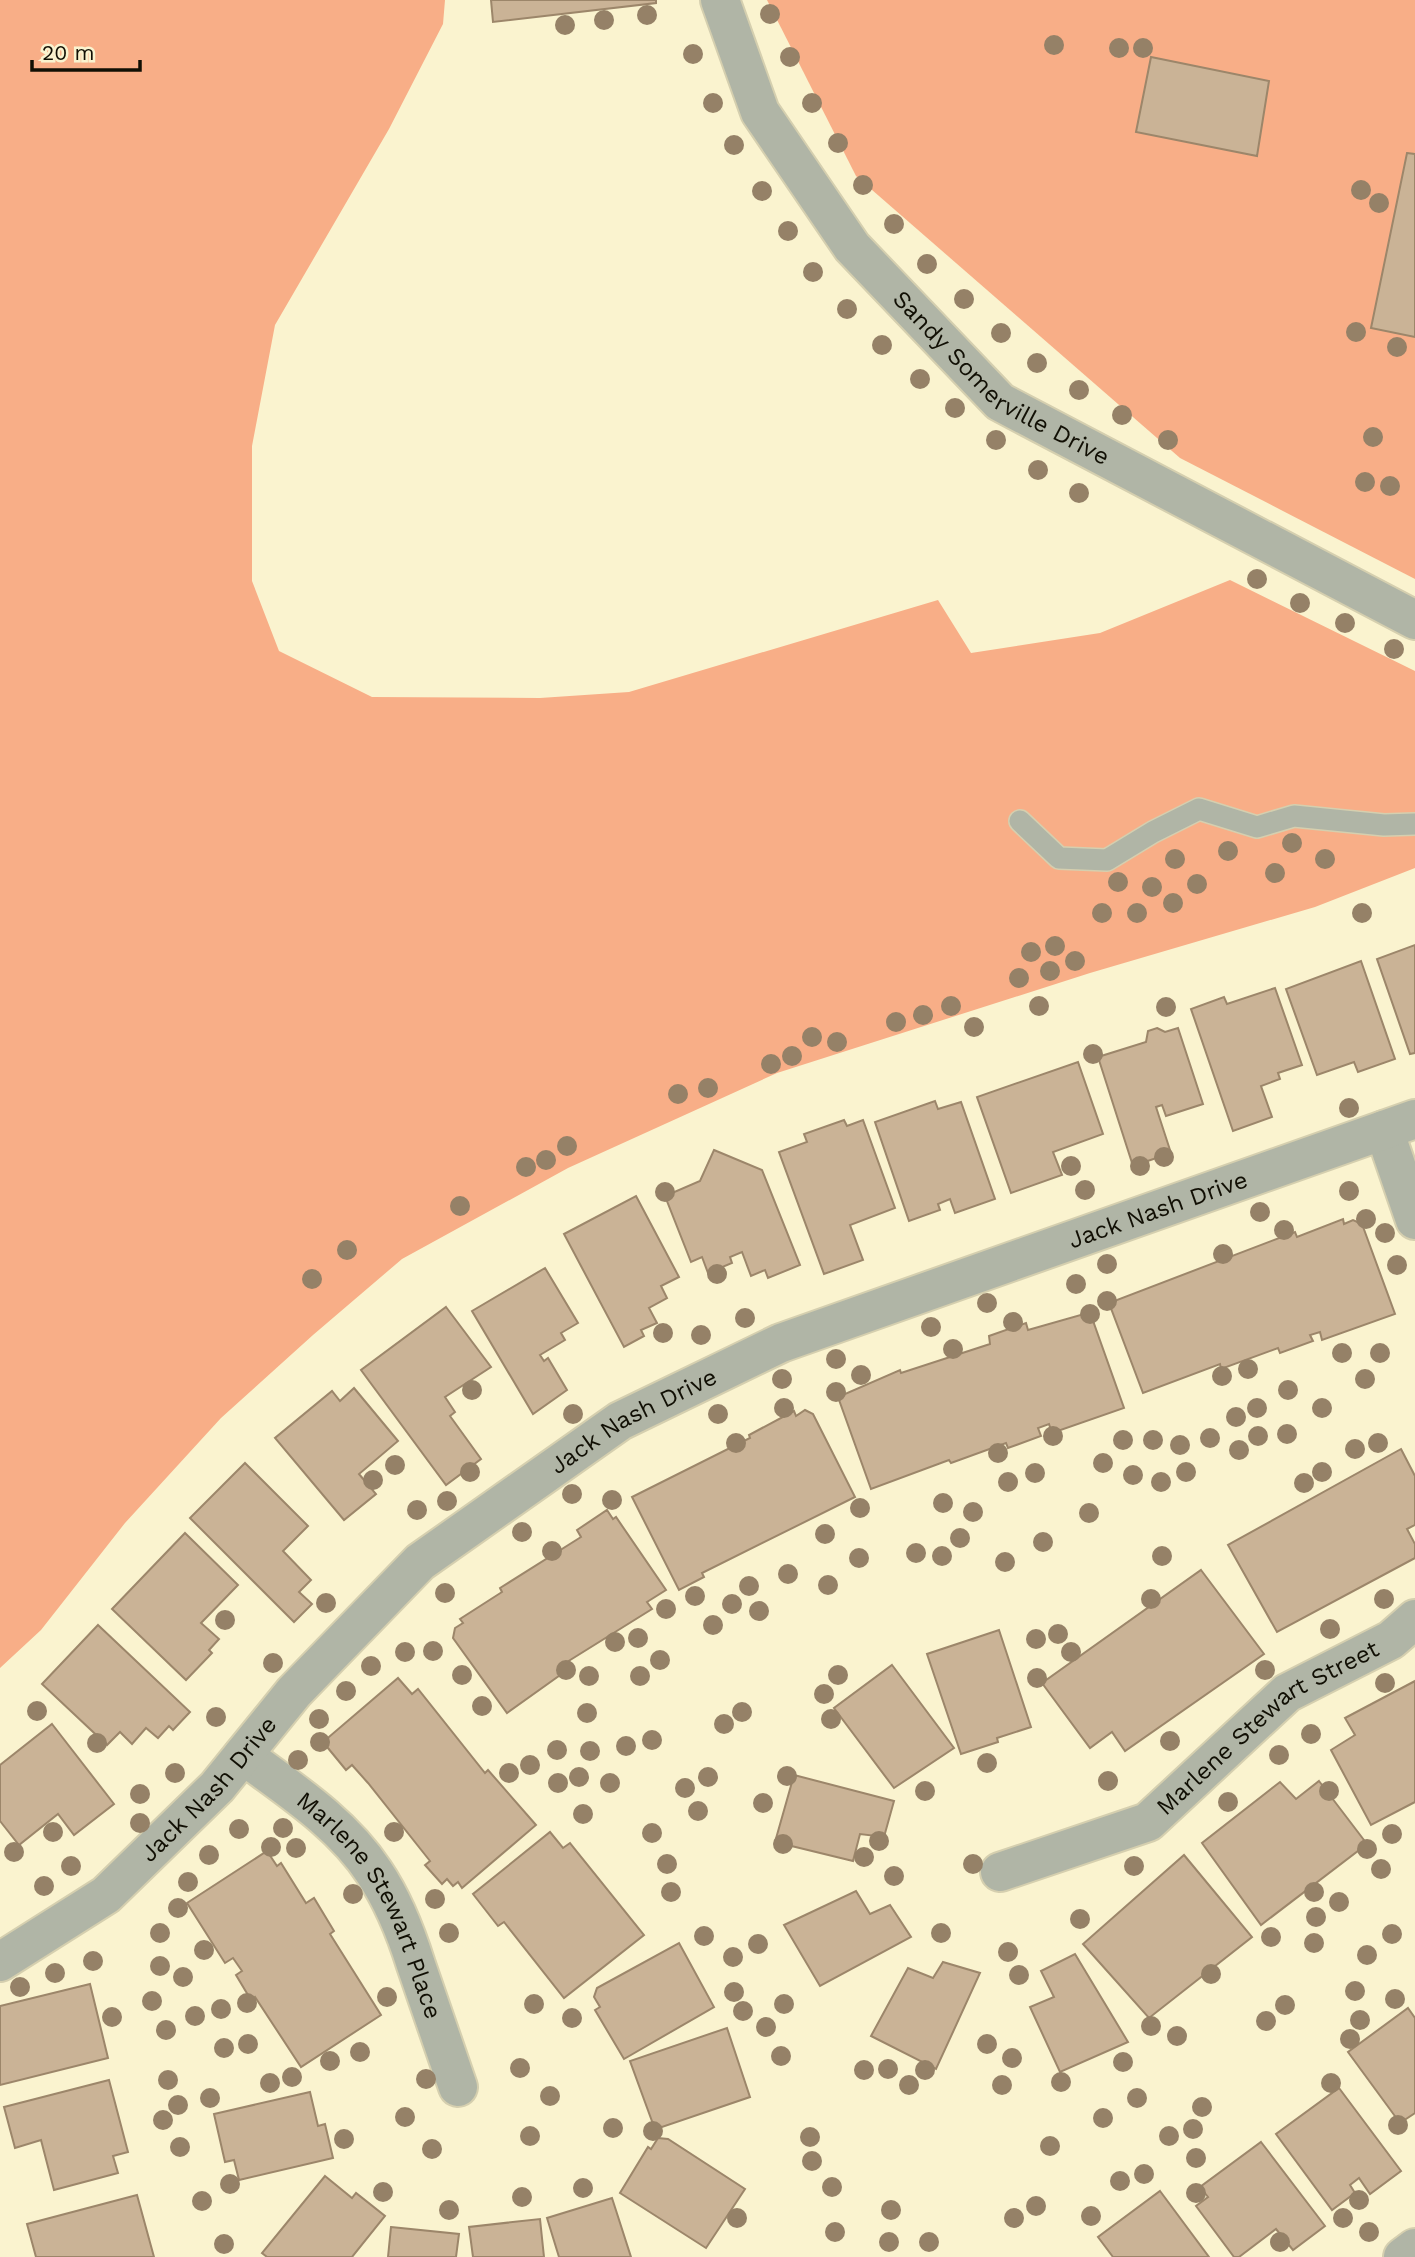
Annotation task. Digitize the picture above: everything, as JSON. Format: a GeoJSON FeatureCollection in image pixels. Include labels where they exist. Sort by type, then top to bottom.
{"type":"FeatureCollection","features":[{"type":"Feature","properties":{"kind":"street","name":"Sandy Somerville Drive"},"geometry":{"type":"LineString","coordinates":[[720,0],[760,112],[852,247],[1000,402],[1415,620]]}},
{"type":"Feature","properties":{"kind":"street"},"geometry":{"type":"LineString","coordinates":[[1400,1124],[1415,1220]]}},
{"type":"Feature","properties":{"kind":"street","name":"Jack Nash Drive"},"geometry":{"type":"LineString","coordinates":[[0,1962],[106,1895],[217,1787],[295,1692],[419,1562],[620,1421],[781,1343],[1400,1124]]}},
{"type":"Feature","properties":{"kind":"street","name":"Marlene Stewart Street"},"geometry":{"type":"LineString","coordinates":[[1000,1872],[1148,1822],[1287,1693],[1391,1640],[1415,1619]]}},
{"type":"Feature","properties":{"kind":"street","name":"Marlene Stewart Place"},"geometry":{"type":"LineString","coordinates":[[243,1755],[302,1798],[328,1821],[374,1872],[407,1935],[458,2087]]}},
{"type":"Feature","properties":{"kind":"street"},"geometry":{"type":"LineString","coordinates":[[1403,2257],[1415,2248]]}},
{"type":"Feature","properties":{"kind":"lane"},"geometry":{"type":"LineString","coordinates":[[1020,821],[1059,858],[1107,860],[1153,832],[1199,809],[1257,827],[1294,816],[1384,825],[1415,824]]}},
{"type":"Feature","properties":{"kind":"shaded area"},"geometry":{"type":"Polygon","coordinates":[[[0,0],[445,0],[443,24],[389,129],[275,325],[252,446],[252,581],[279,651],[372,697],[540,698],[629,692],[938,600],[971,653],[1100,633],[1230,580],[1415,671],[1415,868],[1315,907],[1090,973],[777,1073],[568,1168],[402,1259],[221,1418],[125,1523],[41,1630],[0,1668],[0,0]]]}},
{"type":"Feature","properties":{"kind":"shaded area"},"geometry":{"type":"Polygon","coordinates":[[[767,0],[1415,0],[1415,579],[1180,458],[856,176],[767,0]]]}},
{"type":"Feature","properties":{"kind":"building"},"geometry":{"type":"Polygon","coordinates":[[[491,0],[656,0],[656,3],[493,22],[491,0]]]}},
{"type":"Feature","properties":{"kind":"building"},"geometry":{"type":"Polygon","coordinates":[[[1151,57],[1269,81],[1257,156],[1136,132],[1151,57]]]}},
{"type":"Feature","properties":{"kind":"building"},"geometry":{"type":"Polygon","coordinates":[[[1407,153],[1415,154],[1415,337],[1371,328],[1407,153]]]}},
{"type":"Feature","properties":{"kind":"building"},"geometry":{"type":"Polygon","coordinates":[[[1415,945],[1415,1053],[1410,1054],[1377,959],[1415,945]]]}},
{"type":"Feature","properties":{"kind":"building"},"geometry":{"type":"Polygon","coordinates":[[[1361,961],[1395,1059],[1358,1072],[1354,1062],[1317,1075],[1286,989],[1361,961]]]}},
{"type":"Feature","properties":{"kind":"building"},"geometry":{"type":"Polygon","coordinates":[[[1275,988],[1302,1065],[1278,1073],[1280,1079],[1261,1086],[1272,1117],[1233,1131],[1191,1009],[1224,997],[1227,1004],[1275,988]]]}},
{"type":"Feature","properties":{"kind":"building"},"geometry":{"type":"Polygon","coordinates":[[[1157,1028],[1165,1032],[1178,1028],[1203,1104],[1166,1116],[1162,1105],[1156,1107],[1171,1153],[1133,1166],[1098,1057],[1146,1042],[1148,1031],[1157,1028]]]}},
{"type":"Feature","properties":{"kind":"building"},"geometry":{"type":"Polygon","coordinates":[[[1078,1062],[1103,1134],[1053,1152],[1062,1175],[1011,1193],[977,1097],[1078,1062]]]}},
{"type":"Feature","properties":{"kind":"building"},"geometry":{"type":"Polygon","coordinates":[[[935,1101],[938,1109],[961,1102],[995,1199],[955,1213],[950,1199],[938,1204],[940,1210],[909,1221],[875,1122],[935,1101]]]}},
{"type":"Feature","properties":{"kind":"building"},"geometry":{"type":"Polygon","coordinates":[[[844,1120],[847,1126],[863,1120],[895,1208],[850,1225],[863,1260],[824,1274],[779,1152],[807,1142],[804,1134],[844,1120]]]}},
{"type":"Feature","properties":{"kind":"building"},"geometry":{"type":"Polygon","coordinates":[[[714,1150],[762,1170],[800,1265],[768,1278],[765,1270],[751,1276],[742,1252],[730,1257],[732,1263],[708,1273],[702,1257],[691,1262],[665,1196],[700,1181],[714,1150]]]}},
{"type":"Feature","properties":{"kind":"building"},"geometry":{"type":"Polygon","coordinates":[[[636,1196],[679,1277],[661,1286],[667,1298],[649,1308],[657,1323],[641,1330],[644,1336],[624,1347],[564,1234],[636,1196]]]}},
{"type":"Feature","properties":{"kind":"building"},"geometry":{"type":"Polygon","coordinates":[[[1343,1219],[1344,1224],[1353,1220],[1362,1224],[1395,1314],[1322,1340],[1320,1332],[1310,1335],[1313,1341],[1280,1353],[1278,1348],[1221,1369],[1220,1364],[1143,1393],[1109,1303],[1295,1232],[1297,1237],[1343,1219]]]}},
{"type":"Feature","properties":{"kind":"building"},"geometry":{"type":"Polygon","coordinates":[[[545,1268],[578,1323],[561,1333],[565,1340],[540,1355],[544,1361],[548,1358],[567,1390],[533,1414],[472,1311],[545,1268]]]}},
{"type":"Feature","properties":{"kind":"building"},"geometry":{"type":"Polygon","coordinates":[[[446,1307],[491,1367],[445,1397],[455,1412],[450,1416],[481,1459],[446,1485],[361,1370],[446,1307]]]}},
{"type":"Feature","properties":{"kind":"building"},"geometry":{"type":"Polygon","coordinates":[[[1084,1314],[1092,1318],[1124,1408],[1052,1433],[1049,1424],[1038,1428],[1041,1436],[1008,1448],[1006,1443],[951,1463],[949,1460],[871,1489],[838,1397],[900,1370],[901,1373],[990,1344],[989,1336],[1026,1323],[1028,1330],[1084,1314]]]}},
{"type":"Feature","properties":{"kind":"building"},"geometry":{"type":"Polygon","coordinates":[[[354,1388],[398,1441],[359,1474],[376,1494],[344,1520],[275,1438],[332,1391],[340,1401],[354,1388]]]}},
{"type":"Feature","properties":{"kind":"building"},"geometry":{"type":"Polygon","coordinates":[[[805,1410],[813,1414],[855,1497],[702,1573],[704,1577],[679,1590],[632,1497],[750,1438],[749,1435],[794,1411],[796,1416],[805,1410]]]}},
{"type":"Feature","properties":{"kind":"building"},"geometry":{"type":"Polygon","coordinates":[[[1401,1449],[1415,1476],[1415,1525],[1407,1529],[1415,1544],[1415,1558],[1277,1632],[1228,1545],[1401,1449]]]}},
{"type":"Feature","properties":{"kind":"building"},"geometry":{"type":"Polygon","coordinates":[[[245,1463],[308,1526],[283,1551],[311,1580],[299,1592],[312,1604],[294,1622],[190,1518],[245,1463]]]}},
{"type":"Feature","properties":{"kind":"building"},"geometry":{"type":"Polygon","coordinates":[[[607,1510],[613,1519],[616,1517],[666,1590],[647,1602],[652,1609],[559,1667],[563,1673],[507,1713],[453,1638],[455,1628],[463,1623],[460,1619],[502,1592],[500,1588],[581,1537],[577,1530],[607,1510]]]}},
{"type":"Feature","properties":{"kind":"building"},"geometry":{"type":"Polygon","coordinates":[[[185,1533],[238,1585],[201,1623],[219,1639],[209,1650],[212,1653],[186,1680],[112,1609],[185,1533]]]}},
{"type":"Feature","properties":{"kind":"building"},"geometry":{"type":"Polygon","coordinates":[[[1201,1570],[1264,1654],[1125,1751],[1112,1732],[1090,1748],[1042,1683],[1201,1570]]]}},
{"type":"Feature","properties":{"kind":"building"},"geometry":{"type":"Polygon","coordinates":[[[98,1625],[190,1712],[173,1730],[169,1726],[158,1738],[146,1728],[132,1744],[120,1732],[107,1745],[42,1684],[98,1625]]]}},
{"type":"Feature","properties":{"kind":"building"},"geometry":{"type":"Polygon","coordinates":[[[999,1630],[1031,1727],[997,1738],[998,1742],[961,1754],[927,1654],[999,1630]]]}},
{"type":"Feature","properties":{"kind":"building"},"geometry":{"type":"Polygon","coordinates":[[[892,1665],[954,1748],[894,1788],[834,1708],[892,1665]]]}},
{"type":"Feature","properties":{"kind":"building"},"geometry":{"type":"Polygon","coordinates":[[[398,1678],[412,1694],[418,1689],[485,1773],[488,1770],[536,1825],[462,1888],[458,1882],[453,1886],[447,1879],[442,1884],[425,1865],[430,1861],[368,1783],[352,1765],[346,1770],[323,1742],[398,1678]]]}},
{"type":"Feature","properties":{"kind":"building"},"geometry":{"type":"Polygon","coordinates":[[[1415,1681],[1415,1802],[1371,1825],[1331,1750],[1355,1735],[1345,1718],[1415,1681]]]}},
{"type":"Feature","properties":{"kind":"building"},"geometry":{"type":"Polygon","coordinates":[[[52,1724],[114,1804],[74,1835],[58,1814],[19,1845],[0,1821],[0,1765],[52,1724]]]}},
{"type":"Feature","properties":{"kind":"building"},"geometry":{"type":"Polygon","coordinates":[[[794,1775],[894,1801],[884,1837],[860,1834],[853,1861],[775,1842],[794,1775]]]}},
{"type":"Feature","properties":{"kind":"building"},"geometry":{"type":"Polygon","coordinates":[[[1319,1781],[1367,1844],[1261,1925],[1202,1843],[1280,1782],[1296,1799],[1319,1781]]]}},
{"type":"Feature","properties":{"kind":"building"},"geometry":{"type":"Polygon","coordinates":[[[550,1832],[563,1848],[570,1843],[644,1935],[564,1998],[504,1922],[498,1926],[473,1894],[550,1832]]]}},
{"type":"Feature","properties":{"kind":"building"},"geometry":{"type":"Polygon","coordinates":[[[267,1851],[277,1866],[281,1863],[306,1903],[314,1898],[334,1931],[330,1934],[381,2015],[301,2067],[255,1997],[251,2000],[236,1975],[242,1971],[233,1958],[225,1963],[187,1903],[267,1851]]]}},
{"type":"Feature","properties":{"kind":"building"},"geometry":{"type":"Polygon","coordinates":[[[1184,1855],[1252,1937],[1149,2018],[1083,1944],[1184,1855]]]}},
{"type":"Feature","properties":{"kind":"building"},"geometry":{"type":"Polygon","coordinates":[[[856,1891],[870,1914],[890,1905],[911,1937],[820,1986],[784,1925],[856,1891]]]}},
{"type":"Feature","properties":{"kind":"building"},"geometry":{"type":"Polygon","coordinates":[[[679,1943],[714,2007],[624,2059],[595,2010],[600,2007],[594,1997],[597,1988],[679,1943]]]}},
{"type":"Feature","properties":{"kind":"building"},"geometry":{"type":"Polygon","coordinates":[[[1075,1954],[1128,2042],[1060,2072],[1030,2007],[1054,1997],[1041,1971],[1075,1954]]]}},
{"type":"Feature","properties":{"kind":"building"},"geometry":{"type":"Polygon","coordinates":[[[943,1962],[980,1973],[936,2069],[871,2036],[908,1968],[933,1978],[943,1962]]]}},
{"type":"Feature","properties":{"kind":"building"},"geometry":{"type":"Polygon","coordinates":[[[90,1984],[108,2058],[0,2085],[0,2006],[90,1984]]]}},
{"type":"Feature","properties":{"kind":"building"},"geometry":{"type":"Polygon","coordinates":[[[1408,2008],[1415,2018],[1415,2113],[1400,2123],[1348,2052],[1408,2008]]]}},
{"type":"Feature","properties":{"kind":"building"},"geometry":{"type":"Polygon","coordinates":[[[727,2028],[750,2097],[662,2127],[653,2124],[630,2061],[727,2028]]]}},
{"type":"Feature","properties":{"kind":"building"},"geometry":{"type":"Polygon","coordinates":[[[109,2080],[128,2152],[113,2156],[118,2173],[54,2190],[41,2140],[15,2148],[4,2107],[109,2080]]]}},
{"type":"Feature","properties":{"kind":"building"},"geometry":{"type":"Polygon","coordinates":[[[1339,2088],[1401,2171],[1370,2194],[1359,2178],[1350,2185],[1355,2193],[1332,2210],[1276,2134],[1339,2088]]]}},
{"type":"Feature","properties":{"kind":"building"},"geometry":{"type":"Polygon","coordinates":[[[310,2092],[318,2126],[325,2124],[333,2158],[239,2180],[234,2160],[225,2162],[214,2114],[310,2092]]]}},
{"type":"Feature","properties":{"kind":"building"},"geometry":{"type":"Polygon","coordinates":[[[658,2138],[668,2139],[745,2189],[706,2248],[620,2193],[648,2147],[651,2149],[658,2138]]]}},
{"type":"Feature","properties":{"kind":"building"},"geometry":{"type":"Polygon","coordinates":[[[1261,2142],[1325,2226],[1293,2250],[1276,2229],[1239,2257],[1234,2257],[1196,2206],[1208,2197],[1200,2187],[1261,2142]]]}},
{"type":"Feature","properties":{"kind":"building"},"geometry":{"type":"Polygon","coordinates":[[[325,2176],[352,2198],[356,2193],[385,2216],[352,2257],[267,2257],[262,2253],[325,2176]]]}},
{"type":"Feature","properties":{"kind":"building"},"geometry":{"type":"Polygon","coordinates":[[[1160,2191],[1209,2257],[1113,2257],[1098,2237],[1160,2191]]]}},
{"type":"Feature","properties":{"kind":"building"},"geometry":{"type":"Polygon","coordinates":[[[137,2195],[154,2257],[36,2257],[27,2224],[137,2195]]]}},
{"type":"Feature","properties":{"kind":"building"},"geometry":{"type":"Polygon","coordinates":[[[612,2198],[631,2257],[559,2257],[547,2218],[612,2198]]]}},
{"type":"Feature","properties":{"kind":"building"},"geometry":{"type":"Polygon","coordinates":[[[540,2219],[544,2257],[473,2257],[469,2227],[540,2219]]]}},
{"type":"Feature","properties":{"kind":"building"},"geometry":{"type":"Polygon","coordinates":[[[391,2227],[459,2234],[456,2257],[388,2257],[391,2227]]]}}]}
